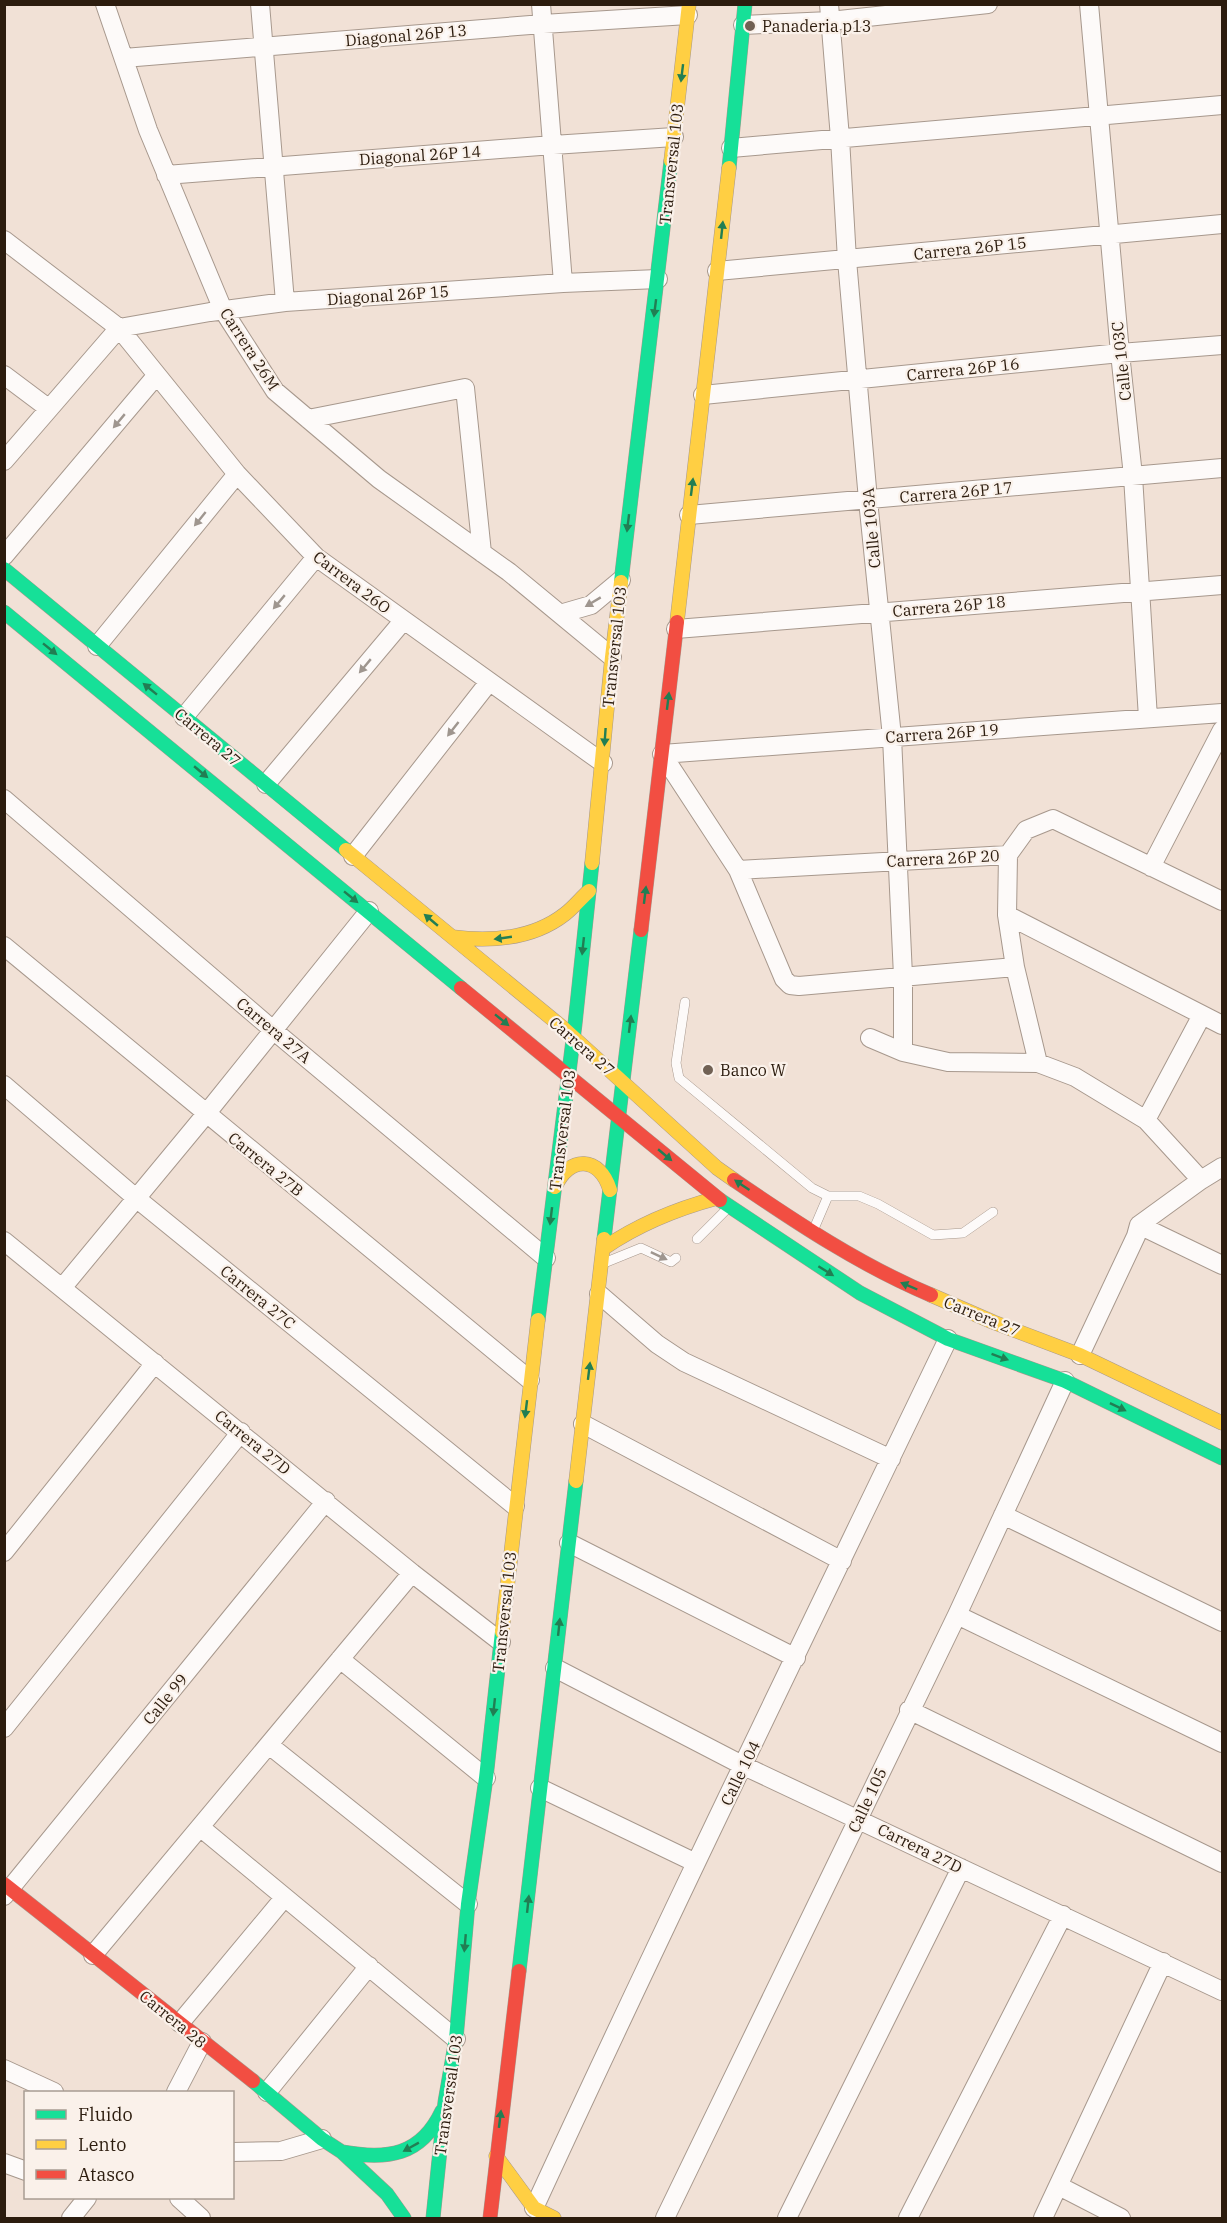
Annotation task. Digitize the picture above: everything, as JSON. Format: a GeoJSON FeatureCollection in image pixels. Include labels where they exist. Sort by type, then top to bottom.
{"type":"FeatureCollection","features":[{"type":"Feature","properties":{"kind":"street","name":"Carrera 26M"},"geometry":{"type":"LineString","coordinates":[[105,4],[148,130],[217,311],[276,391],[379,479],[482,553],[612,657]]}},
{"type":"Feature","properties":{"kind":"street"},"geometry":{"type":"LineString","coordinates":[[260,4],[285,302]]}},
{"type":"Feature","properties":{"kind":"street"},"geometry":{"type":"LineString","coordinates":[[541,4],[563,283]]}},
{"type":"Feature","properties":{"kind":"street"},"geometry":{"type":"LineString","coordinates":[[490,2218],[662,754],[731,148],[745,4]]}},
{"type":"Feature","properties":{"kind":"street"},"geometry":{"type":"LineString","coordinates":[[743,25],[829,13],[988,4]]}},
{"type":"Feature","properties":{"kind":"street","name":"Calle 103C"},"geometry":{"type":"LineString","coordinates":[[1089,4],[1133,476],[1148,718]]}},
{"type":"Feature","properties":{"kind":"street","name":"Diagonal 26P 13"},"geometry":{"type":"LineString","coordinates":[[124,58],[689,10]]}},
{"type":"Feature","properties":{"kind":"street","name":"Transversal 103"},"geometry":{"type":"LineString","coordinates":[[433,2218],[445,2102],[456,2039],[468,1904],[486,1778],[515,1506],[573,1037],[603,763],[612,657],[689,10]]}},
{"type":"Feature","properties":{"kind":"street","name":"Calle 103A"},"geometry":{"type":"LineString","coordinates":[[829,13],[840,138],[846,260],[892,737],[903,976],[903,1052]]}},
{"type":"Feature","properties":{"kind":"street"},"geometry":{"type":"LineString","coordinates":[[731,148],[1222,105]]}},
{"type":"Feature","properties":{"kind":"street","name":"Diagonal 26P 14"},"geometry":{"type":"LineString","coordinates":[[166,175],[674,137]]}},
{"type":"Feature","properties":{"kind":"street","name":"Carrera 26P 15"},"geometry":{"type":"LineString","coordinates":[[717,271],[1222,224]]}},
{"type":"Feature","properties":{"kind":"street","name":"Carrera 26O"},"geometry":{"type":"LineString","coordinates":[[4,240],[119,328],[237,474],[316,557],[603,763]]}},
{"type":"Feature","properties":{"kind":"street","name":"Diagonal 26P 15"},"geometry":{"type":"LineString","coordinates":[[119,328],[285,302],[563,283],[658,279]]}},
{"type":"Feature","properties":{"kind":"street"},"geometry":{"type":"LineString","coordinates":[[4,461],[119,328]]}},
{"type":"Feature","properties":{"kind":"street","name":"Carrera 26P 16"},"geometry":{"type":"LineString","coordinates":[[703,395],[1120,353],[1222,345]]}},
{"type":"Feature","properties":{"kind":"street"},"geometry":{"type":"LineString","coordinates":[[4,375],[48,408]]}},
{"type":"Feature","properties":{"kind":"street"},"geometry":{"type":"LineString","coordinates":[[4,556],[156,376]]}},
{"type":"Feature","properties":{"kind":"street"},"geometry":{"type":"LineString","coordinates":[[308,419],[465,388],[482,553]]}},
{"type":"Feature","properties":{"kind":"street","name":"Carrera 26P 17"},"geometry":{"type":"LineString","coordinates":[[689,515],[1222,468]]}},
{"type":"Feature","properties":{"kind":"street"},"geometry":{"type":"LineString","coordinates":[[97,645],[237,474]]}},
{"type":"Feature","properties":{"kind":"street"},"geometry":{"type":"LineString","coordinates":[[184,717],[316,557]]}},
{"type":"Feature","properties":{"kind":"street","name":"Carrera 27"},"geometry":{"type":"LineString","coordinates":[[4,569],[573,1037],[717,1168],[812,1233],[898,1281],[993,1322],[1080,1354],[1222,1423]]}},
{"type":"Feature","properties":{"kind":"street"},"geometry":{"type":"LineString","coordinates":[[560,614],[591,605],[621,580]]}},
{"type":"Feature","properties":{"kind":"street","name":"Carrera 26P 18"},"geometry":{"type":"LineString","coordinates":[[676,629],[1222,585]]}},
{"type":"Feature","properties":{"kind":"street","name":"Carrera 27"},"geometry":{"type":"LineString","coordinates":[[4,612],[717,1198],[776,1239],[860,1293],[948,1339],[1065,1381],[1222,1458]]}},
{"type":"Feature","properties":{"kind":"street"},"geometry":{"type":"LineString","coordinates":[[266,784],[403,621]]}},
{"type":"Feature","properties":{"kind":"street"},"geometry":{"type":"LineString","coordinates":[[353,856],[489,682]]}},
{"type":"Feature","properties":{"kind":"street","name":"Carrera 26P 19"},"geometry":{"type":"LineString","coordinates":[[662,754],[1222,713]]}},
{"type":"Feature","properties":{"kind":"street"},"geometry":{"type":"LineString","coordinates":[[1151,867],[1222,730]]}},
{"type":"Feature","properties":{"kind":"street"},"geometry":{"type":"LineString","coordinates":[[662,754],[738,870],[784,979],[790,985],[1015,967]]}},
{"type":"Feature","properties":{"kind":"street","name":"Carrera 27A"},"geometry":{"type":"LineString","coordinates":[[4,799],[273,1030],[546,1258]]}},
{"type":"Feature","properties":{"kind":"street","name":"Carrera 26P 20"},"geometry":{"type":"LineString","coordinates":[[738,870],[1008,855],[1026,830],[1053,819],[1222,901]]}},
{"type":"Feature","properties":{"kind":"street"},"geometry":{"type":"LineString","coordinates":[[1008,855],[1007,915],[1015,967],[1038,1063]]}},
{"type":"Feature","properties":{"kind":"street"},"geometry":{"type":"LineString","coordinates":[[452,937],[473,941],[506,939],[537,930],[565,914],[589,891]]}},
{"type":"Feature","properties":{"kind":"street"},"geometry":{"type":"LineString","coordinates":[[62,1288],[369,911]]}},
{"type":"Feature","properties":{"kind":"street"},"geometry":{"type":"LineString","coordinates":[[1007,915],[1222,1025]]}},
{"type":"Feature","properties":{"kind":"street","name":"Carrera 27B"},"geometry":{"type":"LineString","coordinates":[[4,946],[530,1380]]}},
{"type":"Feature","properties":{"kind":"street"},"geometry":{"type":"LineString","coordinates":[[1146,1120],[1202,1015]]}},
{"type":"Feature","properties":{"kind":"street"},"geometry":{"type":"LineString","coordinates":[[870,1038],[903,1052],[948,1062],[1038,1063],[1075,1077],[1146,1120],[1202,1179]]}},
{"type":"Feature","properties":{"kind":"street","name":"Carrera 27C"},"geometry":{"type":"LineString","coordinates":[[4,1085],[136,1198],[515,1506]]}},
{"type":"Feature","properties":{"kind":"street"},"geometry":{"type":"LineString","coordinates":[[555,1187],[563,1171],[574,1164],[586,1164],[603,1173],[610,1190]]}},
{"type":"Feature","properties":{"kind":"street"},"geometry":{"type":"LineString","coordinates":[[1080,1354],[1136,1236],[1139,1225],[1222,1167]]}},
{"type":"Feature","properties":{"kind":"street"},"geometry":{"type":"LineString","coordinates":[[604,1248],[629,1231],[657,1217],[717,1198]]}},
{"type":"Feature","properties":{"kind":"street"},"geometry":{"type":"LineString","coordinates":[[1139,1225],[1222,1265]]}},
{"type":"Feature","properties":{"kind":"street","name":"Carrera 27D"},"geometry":{"type":"LineString","coordinates":[[4,1241],[412,1573],[501,1642]]}},
{"type":"Feature","properties":{"kind":"street"},"geometry":{"type":"LineString","coordinates":[[599,1294],[657,1344],[684,1362],[713,1378],[891,1459]]}},
{"type":"Feature","properties":{"kind":"street","name":"Calle 104"},"geometry":{"type":"LineString","coordinates":[[528,2212],[948,1339]]}},
{"type":"Feature","properties":{"kind":"street"},"geometry":{"type":"LineString","coordinates":[[4,1552],[154,1363]]}},
{"type":"Feature","properties":{"kind":"street","name":"Calle 105"},"geometry":{"type":"LineString","coordinates":[[665,2218],[957,1615],[1065,1381]]}},
{"type":"Feature","properties":{"kind":"street"},"geometry":{"type":"LineString","coordinates":[[583,1424],[842,1561]]}},
{"type":"Feature","properties":{"kind":"street"},"geometry":{"type":"LineString","coordinates":[[4,1728],[241,1432]]}},
{"type":"Feature","properties":{"kind":"street","name":"Calle 99"},"geometry":{"type":"LineString","coordinates":[[6,1890],[326,1501]]}},
{"type":"Feature","properties":{"kind":"street"},"geometry":{"type":"LineString","coordinates":[[1003,1515],[1222,1622]]}},
{"type":"Feature","properties":{"kind":"street"},"geometry":{"type":"LineString","coordinates":[[569,1543],[796,1658]]}},
{"type":"Feature","properties":{"kind":"street"},"geometry":{"type":"LineString","coordinates":[[93,1955],[412,1573]]}},
{"type":"Feature","properties":{"kind":"street"},"geometry":{"type":"LineString","coordinates":[[957,1615],[1222,1743]]}},
{"type":"Feature","properties":{"kind":"street"},"geometry":{"type":"LineString","coordinates":[[340,1659],[486,1778]]}},
{"type":"Feature","properties":{"kind":"street","name":"Carrera 27D"},"geometry":{"type":"LineString","coordinates":[[555,1668],[744,1766],[1222,1991]]}},
{"type":"Feature","properties":{"kind":"street"},"geometry":{"type":"LineString","coordinates":[[909,1710],[1222,1863]]}},
{"type":"Feature","properties":{"kind":"street"},"geometry":{"type":"LineString","coordinates":[[270,1745],[468,1904]]}},
{"type":"Feature","properties":{"kind":"street"},"geometry":{"type":"LineString","coordinates":[[540,1788],[696,1863]]}},
{"type":"Feature","properties":{"kind":"street"},"geometry":{"type":"LineString","coordinates":[[200,1827],[456,2039]]}},
{"type":"Feature","properties":{"kind":"street"},"geometry":{"type":"LineString","coordinates":[[787,2218],[961,1868]]}},
{"type":"Feature","properties":{"kind":"street","name":"Carrera 28"},"geometry":{"type":"LineString","coordinates":[[6,1890],[93,1955],[267,2092],[322,2139],[342,2152],[387,2194],[404,2218]]}},
{"type":"Feature","properties":{"kind":"street"},"geometry":{"type":"LineString","coordinates":[[180,2023],[284,1898]]}},
{"type":"Feature","properties":{"kind":"street"},"geometry":{"type":"LineString","coordinates":[[908,2218],[1063,1915]]}},
{"type":"Feature","properties":{"kind":"street"},"geometry":{"type":"LineString","coordinates":[[1043,2218],[1163,1962]]}},
{"type":"Feature","properties":{"kind":"street"},"geometry":{"type":"LineString","coordinates":[[267,2092],[369,1965]]}},
{"type":"Feature","properties":{"kind":"street"},"geometry":{"type":"LineString","coordinates":[[177,2091],[202,2042]]}},
{"type":"Feature","properties":{"kind":"street"},"geometry":{"type":"LineString","coordinates":[[4,2069],[52,2091]]}},
{"type":"Feature","properties":{"kind":"street","name":"Carrera 28"},"geometry":{"type":"LineString","coordinates":[[342,2152],[375,2157],[391,2156],[407,2150],[420,2142],[431,2130],[440,2117],[445,2102]]}},
{"type":"Feature","properties":{"kind":"street"},"geometry":{"type":"LineString","coordinates":[[234,2152],[281,2151],[322,2139]]}},
{"type":"Feature","properties":{"kind":"street"},"geometry":{"type":"LineString","coordinates":[[496,2156],[528,2212],[554,2218]]}},
{"type":"Feature","properties":{"kind":"street"},"geometry":{"type":"LineString","coordinates":[[4,2163],[24,2169]]}},
{"type":"Feature","properties":{"kind":"street"},"geometry":{"type":"LineString","coordinates":[[1059,2186],[1121,2218]]}},
{"type":"Feature","properties":{"kind":"street"},"geometry":{"type":"LineString","coordinates":[[71,2218],[86,2199]]}},
{"type":"Feature","properties":{"kind":"street"},"geometry":{"type":"LineString","coordinates":[[180,2199],[201,2218]]}},
{"type":"Feature","properties":{"kind":"lane"},"geometry":{"type":"LineString","coordinates":[[685,1002],[676,1063],[680,1078],[812,1188],[828,1196],[859,1196],[933,1235],[963,1233],[993,1212]]}},
{"type":"Feature","properties":{"kind":"lane"},"geometry":{"type":"LineString","coordinates":[[812,1233],[828,1196]]}},
{"type":"Feature","properties":{"kind":"lane"},"geometry":{"type":"LineString","coordinates":[[697,1239],[729,1206]]}},
{"type":"Feature","properties":{"kind":"lane"},"geometry":{"type":"LineString","coordinates":[[602,1264],[641,1248],[671,1262],[676,1258]]}},
{"type":"Feature","properties":{"kind":"traffic: fast"},"geometry":{"type":"LineString","coordinates":[[729,168],[745,4]]}},
{"type":"Feature","properties":{"kind":"traffic: fast"},"geometry":{"type":"LineString","coordinates":[[621,582],[671,161]]}},
{"type":"Feature","properties":{"kind":"traffic: fast"},"geometry":{"type":"LineString","coordinates":[[4,569],[346,850]]}},
{"type":"Feature","properties":{"kind":"traffic: fast"},"geometry":{"type":"LineString","coordinates":[[4,612],[461,988]]}},
{"type":"Feature","properties":{"kind":"traffic: fast"},"geometry":{"type":"LineString","coordinates":[[538,1320],[575,1024],[592,863]]}},
{"type":"Feature","properties":{"kind":"traffic: fast"},"geometry":{"type":"LineString","coordinates":[[604,1239],[641,930]]}},
{"type":"Feature","properties":{"kind":"traffic: fast"},"geometry":{"type":"LineString","coordinates":[[720,1200],[860,1293],[948,1339],[1065,1381],[1222,1458]]}},
{"type":"Feature","properties":{"kind":"traffic: fast"},"geometry":{"type":"LineString","coordinates":[[519,1971],[576,1481]]}},
{"type":"Feature","properties":{"kind":"traffic: fast"},"geometry":{"type":"LineString","coordinates":[[433,2218],[445,2102],[456,2039],[468,1904],[486,1778],[502,1632]]}},
{"type":"Feature","properties":{"kind":"traffic: fast"},"geometry":{"type":"LineString","coordinates":[[253,2081],[322,2139],[342,2152],[387,2194],[404,2218]]}},
{"type":"Feature","properties":{"kind":"traffic: fast"},"geometry":{"type":"LineString","coordinates":[[342,2152],[374,2155],[401,2151],[424,2138],[442,2111]]}},
{"type":"Feature","properties":{"kind":"traffic: slow"},"geometry":{"type":"LineString","coordinates":[[671,161],[689,4]]}},
{"type":"Feature","properties":{"kind":"traffic: slow"},"geometry":{"type":"LineString","coordinates":[[677,622],[729,168]]}},
{"type":"Feature","properties":{"kind":"traffic: slow"},"geometry":{"type":"LineString","coordinates":[[592,863],[621,582]]}},
{"type":"Feature","properties":{"kind":"traffic: slow"},"geometry":{"type":"LineString","coordinates":[[346,850],[562,1027],[717,1168],[734,1180]]}},
{"type":"Feature","properties":{"kind":"traffic: slow"},"geometry":{"type":"LineString","coordinates":[[452,937],[496,939],[525,934],[553,922],[589,891]]}},
{"type":"Feature","properties":{"kind":"traffic: slow"},"geometry":{"type":"LineString","coordinates":[[555,1187],[568,1169],[584,1164],[599,1171],[610,1190]]}},
{"type":"Feature","properties":{"kind":"traffic: slow"},"geometry":{"type":"LineString","coordinates":[[604,1248],[658,1218],[717,1198]]}},
{"type":"Feature","properties":{"kind":"traffic: slow"},"geometry":{"type":"LineString","coordinates":[[576,1481],[604,1239]]}},
{"type":"Feature","properties":{"kind":"traffic: slow"},"geometry":{"type":"LineString","coordinates":[[931,1295],[993,1322],[1080,1355],[1222,1423]]}},
{"type":"Feature","properties":{"kind":"traffic: slow"},"geometry":{"type":"LineString","coordinates":[[502,1632],[538,1320]]}},
{"type":"Feature","properties":{"kind":"traffic: slow"},"geometry":{"type":"LineString","coordinates":[[496,2156],[534,2208],[554,2218]]}},
{"type":"Feature","properties":{"kind":"traffic: jam"},"geometry":{"type":"LineString","coordinates":[[641,930],[677,622]]}},
{"type":"Feature","properties":{"kind":"traffic: jam"},"geometry":{"type":"LineString","coordinates":[[461,988],[720,1200]]}},
{"type":"Feature","properties":{"kind":"traffic: jam"},"geometry":{"type":"LineString","coordinates":[[734,1180],[854,1257],[931,1295]]}},
{"type":"Feature","properties":{"kind":"traffic: jam"},"geometry":{"type":"LineString","coordinates":[[4,1884],[253,2081]]}},
{"type":"Feature","properties":{"kind":"traffic: jam"},"geometry":{"type":"LineString","coordinates":[[490,2218],[519,1971]]}},
{"type":"Feature","properties":{"kind":"place","name":"Panaderia p13"},"geometry":{"type":"Point","coordinates":[750,26]}},
{"type":"Feature","properties":{"kind":"place","name":"Banco W"},"geometry":{"type":"Point","coordinates":[708,1070]}}]}
